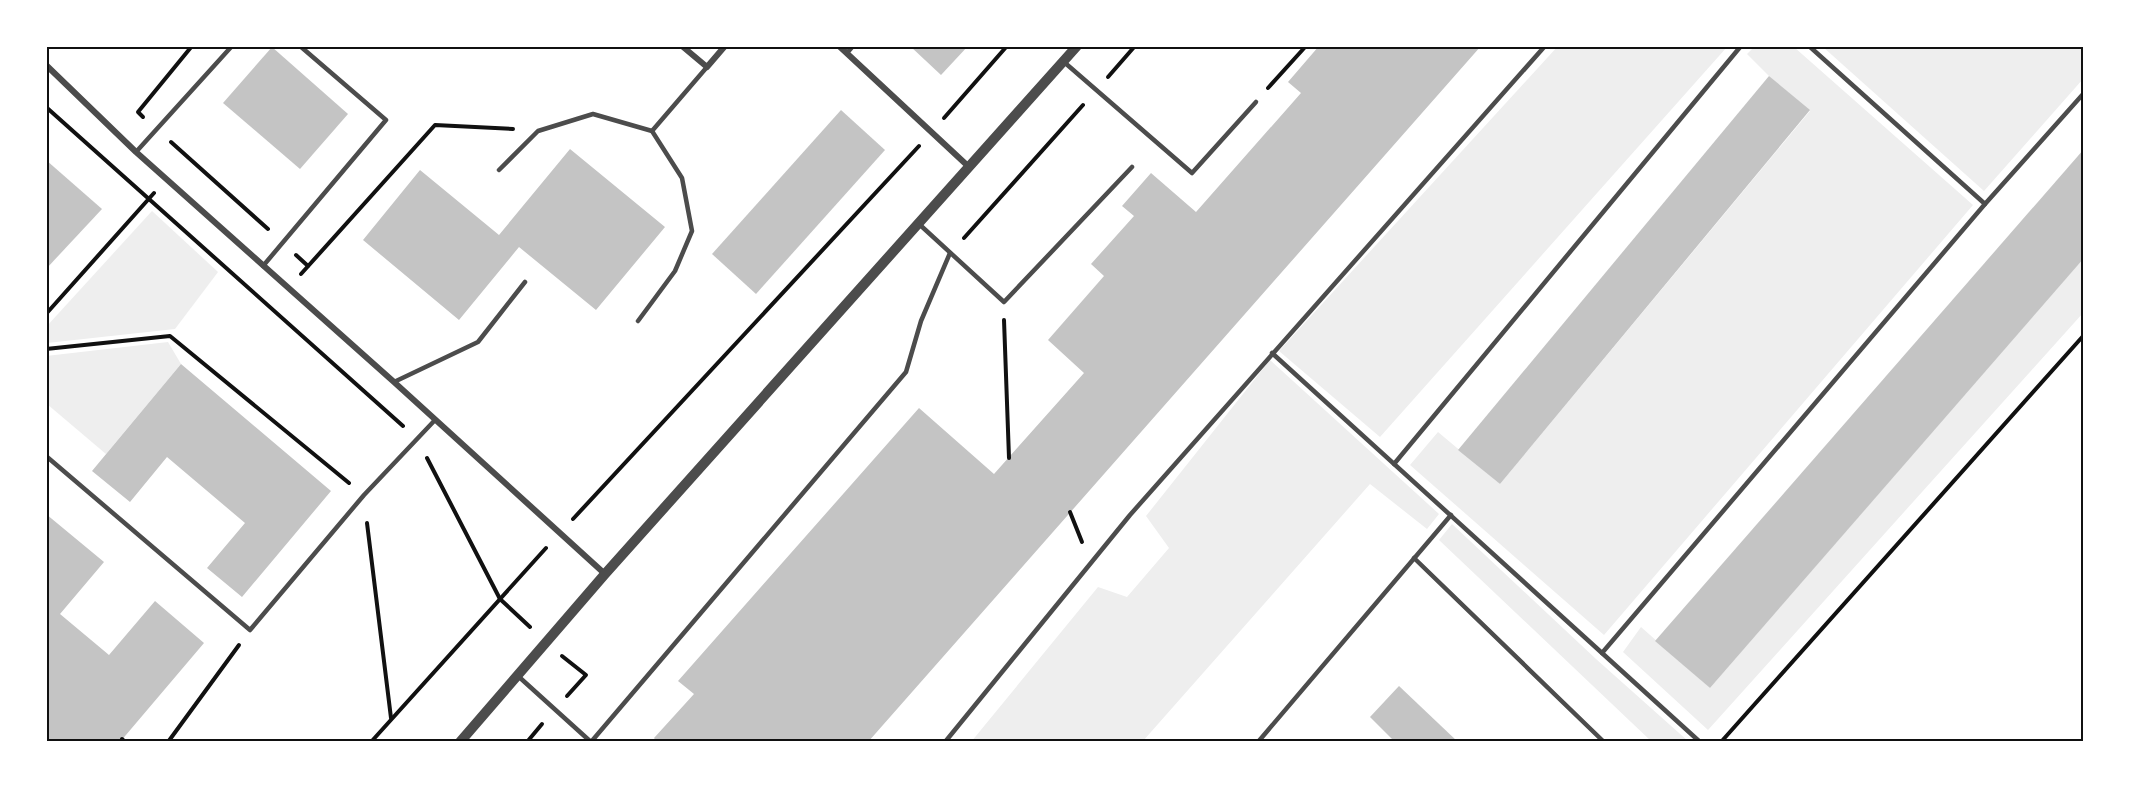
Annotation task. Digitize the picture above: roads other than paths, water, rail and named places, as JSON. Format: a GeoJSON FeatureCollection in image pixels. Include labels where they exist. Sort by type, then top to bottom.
{"type":"FeatureCollection","features":[{"type":"Feature","properties":{"kind":"street"},"geometry":{"type":"LineString","coordinates":[[682,46],[707,67],[725,46]]}},
{"type":"Feature","properties":{"kind":"street"},"geometry":{"type":"LineString","coordinates":[[839,46],[969,167]]}},
{"type":"Feature","properties":{"kind":"street"},"geometry":{"type":"LineString","coordinates":[[460,741],[605,574],[1077,46]]}},
{"type":"Feature","properties":{"kind":"street"},"geometry":{"type":"LineString","coordinates":[[46,64],[136,153],[394,382],[605,574]]}},
{"type":"Feature","properties":{"kind":"lane"},"geometry":{"type":"LineString","coordinates":[[136,153],[232,46]]}},
{"type":"Feature","properties":{"kind":"lane"},"geometry":{"type":"LineString","coordinates":[[263,266],[386,120],[300,46]]}},
{"type":"Feature","properties":{"kind":"lane"},"geometry":{"type":"LineString","coordinates":[[847,53],[853,46]]}},
{"type":"Feature","properties":{"kind":"lane"},"geometry":{"type":"LineString","coordinates":[[945,741],[1090,563],[1272,353],[1545,46]]}},
{"type":"Feature","properties":{"kind":"lane"},"geometry":{"type":"LineString","coordinates":[[1394,464],[1742,46]]}},
{"type":"Feature","properties":{"kind":"lane"},"geometry":{"type":"LineString","coordinates":[[1809,46],[1985,204]]}},
{"type":"Feature","properties":{"kind":"lane"},"geometry":{"type":"LineString","coordinates":[[1064,62],[1192,173],[1256,102]]}},
{"type":"Feature","properties":{"kind":"lane"},"geometry":{"type":"LineString","coordinates":[[652,131],[707,67]]}},
{"type":"Feature","properties":{"kind":"lane"},"geometry":{"type":"LineString","coordinates":[[1602,653],[1985,204],[2084,93]]}},
{"type":"Feature","properties":{"kind":"lane"},"geometry":{"type":"LineString","coordinates":[[499,170],[538,130],[593,114],[652,131],[682,178],[692,231],[675,271],[638,321]]}},
{"type":"Feature","properties":{"kind":"lane"},"geometry":{"type":"LineString","coordinates":[[919,224],[1004,302],[1132,167]]}},
{"type":"Feature","properties":{"kind":"lane"},"geometry":{"type":"LineString","coordinates":[[518,676],[591,741],[906,372],[921,321],[950,253]]}},
{"type":"Feature","properties":{"kind":"lane"},"geometry":{"type":"LineString","coordinates":[[394,382],[478,342],[525,282]]}},
{"type":"Feature","properties":{"kind":"lane"},"geometry":{"type":"LineString","coordinates":[[1272,353],[1700,741]]}},
{"type":"Feature","properties":{"kind":"lane"},"geometry":{"type":"LineString","coordinates":[[46,456],[250,630],[364,495],[435,420]]}},
{"type":"Feature","properties":{"kind":"lane"},"geometry":{"type":"LineString","coordinates":[[1258,741],[1451,515]]}},
{"type":"Feature","properties":{"kind":"lane"},"geometry":{"type":"LineString","coordinates":[[1414,558],[1604,741]]}}]}
